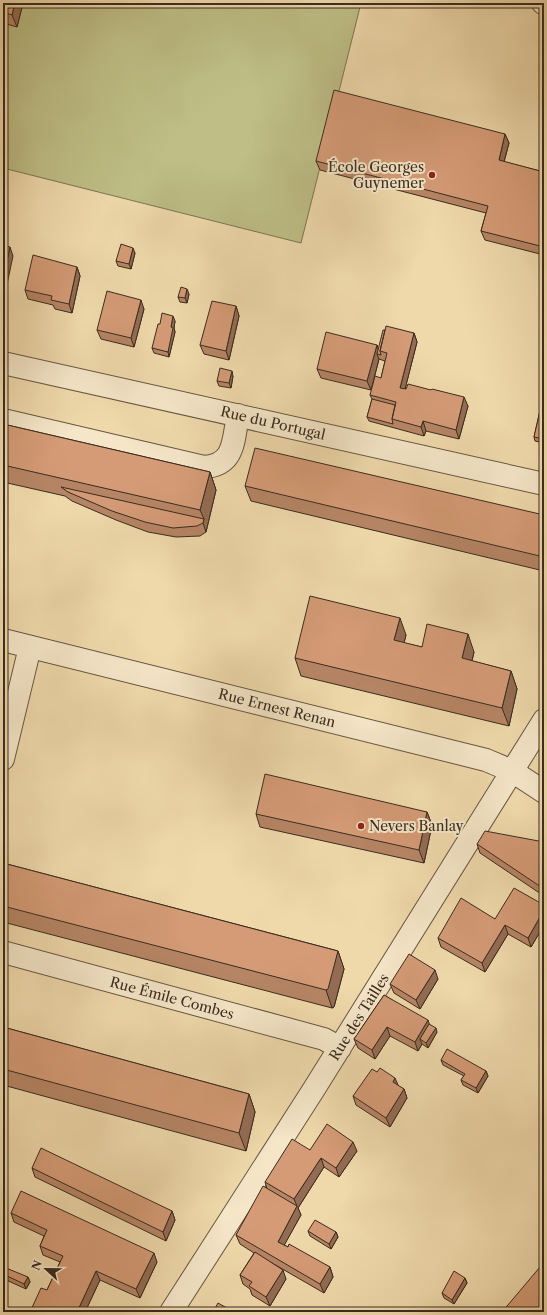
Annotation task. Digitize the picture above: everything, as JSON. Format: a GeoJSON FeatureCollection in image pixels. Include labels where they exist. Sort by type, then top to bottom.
{"type":"FeatureCollection","features":[{"type":"Feature","properties":{"kind":"street","name":"Rue du Portugal"},"geometry":{"type":"LineString","coordinates":[[3,363],[544,484]]}},
{"type":"Feature","properties":{"kind":"street"},"geometry":{"type":"LineString","coordinates":[[3,420],[204,467],[219,464],[226,459],[231,451],[238,416]]}},
{"type":"Feature","properties":{"kind":"street","name":"Rue Ernest Renan"},"geometry":{"type":"LineString","coordinates":[[3,640],[479,758],[512,771],[544,792]]}},
{"type":"Feature","properties":{"kind":"street"},"geometry":{"type":"LineString","coordinates":[[3,759],[30,647]]}},
{"type":"Feature","properties":{"kind":"street","name":"Rue des Tailles"},"geometry":{"type":"LineString","coordinates":[[171,1312],[340,1048],[544,720]]}},
{"type":"Feature","properties":{"kind":"street","name":"Rue Émile Combes"},"geometry":{"type":"LineString","coordinates":[[3,952],[324,1040],[340,1048]]}},
{"type":"Feature","properties":{"kind":"green space"},"geometry":{"type":"Polygon","coordinates":[[[3,3],[361,3],[301,243],[3,168],[3,3]]]}},
{"type":"Feature","properties":{"kind":"building"},"geometry":{"type":"Polygon","coordinates":[[[3,3],[15,3],[12,15],[3,12],[3,3]]]}},
{"type":"Feature","properties":{"kind":"building","name":"École Georges Guynemer"},"geometry":{"type":"Polygon","coordinates":[[[334,90],[505,134],[499,160],[544,172],[544,247],[481,231],[488,206],[316,161],[334,90]]]}},
{"type":"Feature","properties":{"kind":"building"},"geometry":{"type":"Polygon","coordinates":[[[121,244],[133,248],[129,264],[116,261],[121,244]]]}},
{"type":"Feature","properties":{"kind":"building"},"geometry":{"type":"Polygon","coordinates":[[[3,245],[10,247],[3,279],[3,245]]]}},
{"type":"Feature","properties":{"kind":"building"},"geometry":{"type":"Polygon","coordinates":[[[33,255],[77,267],[69,304],[51,300],[52,296],[25,290],[33,255]]]}},
{"type":"Feature","properties":{"kind":"building"},"geometry":{"type":"Polygon","coordinates":[[[181,287],[187,289],[185,298],[178,297],[181,287]]]}},
{"type":"Feature","properties":{"kind":"building"},"geometry":{"type":"Polygon","coordinates":[[[107,291],[141,300],[131,338],[97,330],[107,291]]]}},
{"type":"Feature","properties":{"kind":"building"},"geometry":{"type":"Polygon","coordinates":[[[212,301],[236,306],[226,351],[200,345],[212,301]]]}},
{"type":"Feature","properties":{"kind":"building"},"geometry":{"type":"Polygon","coordinates":[[[162,313],[173,316],[171,327],[173,328],[168,352],[152,348],[162,313]]]}},
{"type":"Feature","properties":{"kind":"building"},"geometry":{"type":"Polygon","coordinates":[[[386,326],[414,333],[400,388],[406,389],[408,384],[464,397],[456,430],[423,421],[421,427],[392,419],[396,402],[370,395],[375,376],[381,378],[387,353],[380,351],[386,326]]]}},
{"type":"Feature","properties":{"kind":"building"},"geometry":{"type":"Polygon","coordinates":[[[383,330],[385,330],[380,351],[381,355],[377,354],[383,330]]]}},
{"type":"Feature","properties":{"kind":"building"},"geometry":{"type":"Polygon","coordinates":[[[326,332],[377,345],[367,381],[317,369],[326,332]]]}},
{"type":"Feature","properties":{"kind":"building"},"geometry":{"type":"Polygon","coordinates":[[[220,368],[232,371],[229,383],[217,381],[220,368]]]}},
{"type":"Feature","properties":{"kind":"building"},"geometry":{"type":"Polygon","coordinates":[[[544,393],[544,439],[534,437],[544,393]]]}},
{"type":"Feature","properties":{"kind":"building"},"geometry":{"type":"Polygon","coordinates":[[[372,399],[395,405],[392,419],[393,424],[367,417],[372,399]]]}},
{"type":"Feature","properties":{"kind":"building"},"geometry":{"type":"Polygon","coordinates":[[[3,424],[210,472],[200,510],[3,465],[3,424]]]}},
{"type":"Feature","properties":{"kind":"building"},"geometry":{"type":"Polygon","coordinates":[[[255,448],[544,515],[544,557],[245,486],[255,448]]]}},
{"type":"Feature","properties":{"kind":"building"},"geometry":{"type":"Polygon","coordinates":[[[61,487],[204,519],[203,523],[197,526],[173,528],[145,522],[112,511],[68,492],[61,487]]]}},
{"type":"Feature","properties":{"kind":"building"},"geometry":{"type":"Polygon","coordinates":[[[310,596],[400,618],[394,640],[422,647],[427,624],[468,634],[462,658],[511,671],[502,708],[295,658],[310,596]]]}},
{"type":"Feature","properties":{"kind":"building"},"geometry":{"type":"Polygon","coordinates":[[[265,774],[427,812],[419,850],[256,814],[265,774]]]}},
{"type":"Feature","properties":{"kind":"building"},"geometry":{"type":"Polygon","coordinates":[[[485,831],[544,842],[544,889],[477,844],[485,831]]]}},
{"type":"Feature","properties":{"kind":"building"},"geometry":{"type":"Polygon","coordinates":[[[3,863],[338,951],[328,989],[326,990],[3,906],[3,863]]]}},
{"type":"Feature","properties":{"kind":"building"},"geometry":{"type":"Polygon","coordinates":[[[514,888],[544,905],[544,910],[528,938],[505,925],[482,963],[438,938],[461,898],[495,919],[514,888]]]}},
{"type":"Feature","properties":{"kind":"building"},"geometry":{"type":"Polygon","coordinates":[[[409,954],[435,970],[416,1000],[390,984],[409,954]]]}},
{"type":"Feature","properties":{"kind":"building"},"geometry":{"type":"Polygon","coordinates":[[[384,995],[428,1020],[415,1042],[387,1027],[372,1050],[354,1039],[384,995]]]}},
{"type":"Feature","properties":{"kind":"building"},"geometry":{"type":"Polygon","coordinates":[[[429,1024],[436,1028],[426,1043],[420,1039],[429,1024]]]}},
{"type":"Feature","properties":{"kind":"building"},"geometry":{"type":"Polygon","coordinates":[[[3,1027],[249,1094],[239,1133],[3,1069],[3,1027]]]}},
{"type":"Feature","properties":{"kind":"building"},"geometry":{"type":"Polygon","coordinates":[[[447,1049],[486,1071],[476,1088],[461,1080],[465,1074],[441,1060],[447,1049]]]}},
{"type":"Feature","properties":{"kind":"building"},"geometry":{"type":"Polygon","coordinates":[[[380,1068],[395,1078],[393,1082],[404,1089],[386,1118],[353,1096],[372,1069],[377,1072],[380,1068]]]}},
{"type":"Feature","properties":{"kind":"building"},"geometry":{"type":"Polygon","coordinates":[[[327,1124],[353,1142],[336,1168],[321,1158],[294,1199],[265,1182],[292,1139],[310,1150],[327,1124]]]}},
{"type":"Feature","properties":{"kind":"building"},"geometry":{"type":"Polygon","coordinates":[[[41,1148],[172,1211],[163,1232],[32,1168],[41,1148]]]}},
{"type":"Feature","properties":{"kind":"building"},"geometry":{"type":"Polygon","coordinates":[[[263,1186],[297,1206],[278,1242],[288,1247],[289,1244],[330,1267],[320,1284],[236,1235],[263,1186]]]}},
{"type":"Feature","properties":{"kind":"building"},"geometry":{"type":"Polygon","coordinates":[[[21,1191],[154,1253],[136,1289],[96,1271],[77,1312],[30,1312],[41,1288],[47,1290],[63,1256],[40,1246],[47,1230],[11,1213],[21,1191]]]}},
{"type":"Feature","properties":{"kind":"building"},"geometry":{"type":"Polygon","coordinates":[[[315,1220],[336,1232],[329,1244],[308,1231],[315,1220]]]}},
{"type":"Feature","properties":{"kind":"building"},"geometry":{"type":"Polygon","coordinates":[[[255,1252],[283,1270],[266,1297],[249,1286],[252,1282],[240,1275],[255,1252]]]}},
{"type":"Feature","properties":{"kind":"building"},"geometry":{"type":"Polygon","coordinates":[[[540,1267],[544,1270],[544,1312],[502,1312],[540,1267]]]}},
{"type":"Feature","properties":{"kind":"building"},"geometry":{"type":"Polygon","coordinates":[[[6,1268],[28,1277],[24,1284],[3,1274],[6,1268]]]}},
{"type":"Feature","properties":{"kind":"building"},"geometry":{"type":"Polygon","coordinates":[[[454,1271],[465,1278],[452,1300],[442,1293],[454,1271]]]}},
{"type":"Feature","properties":{"kind":"building"},"geometry":{"type":"Polygon","coordinates":[[[218,1303],[234,1312],[213,1312],[218,1303]]]}},
{"type":"Feature","properties":{"kind":"place","name":"École Georges Guynemer"},"geometry":{"type":"Point","coordinates":[432,175]}},
{"type":"Feature","properties":{"kind":"place","name":"Nevers Banlay"},"geometry":{"type":"Point","coordinates":[361,826]}}]}
